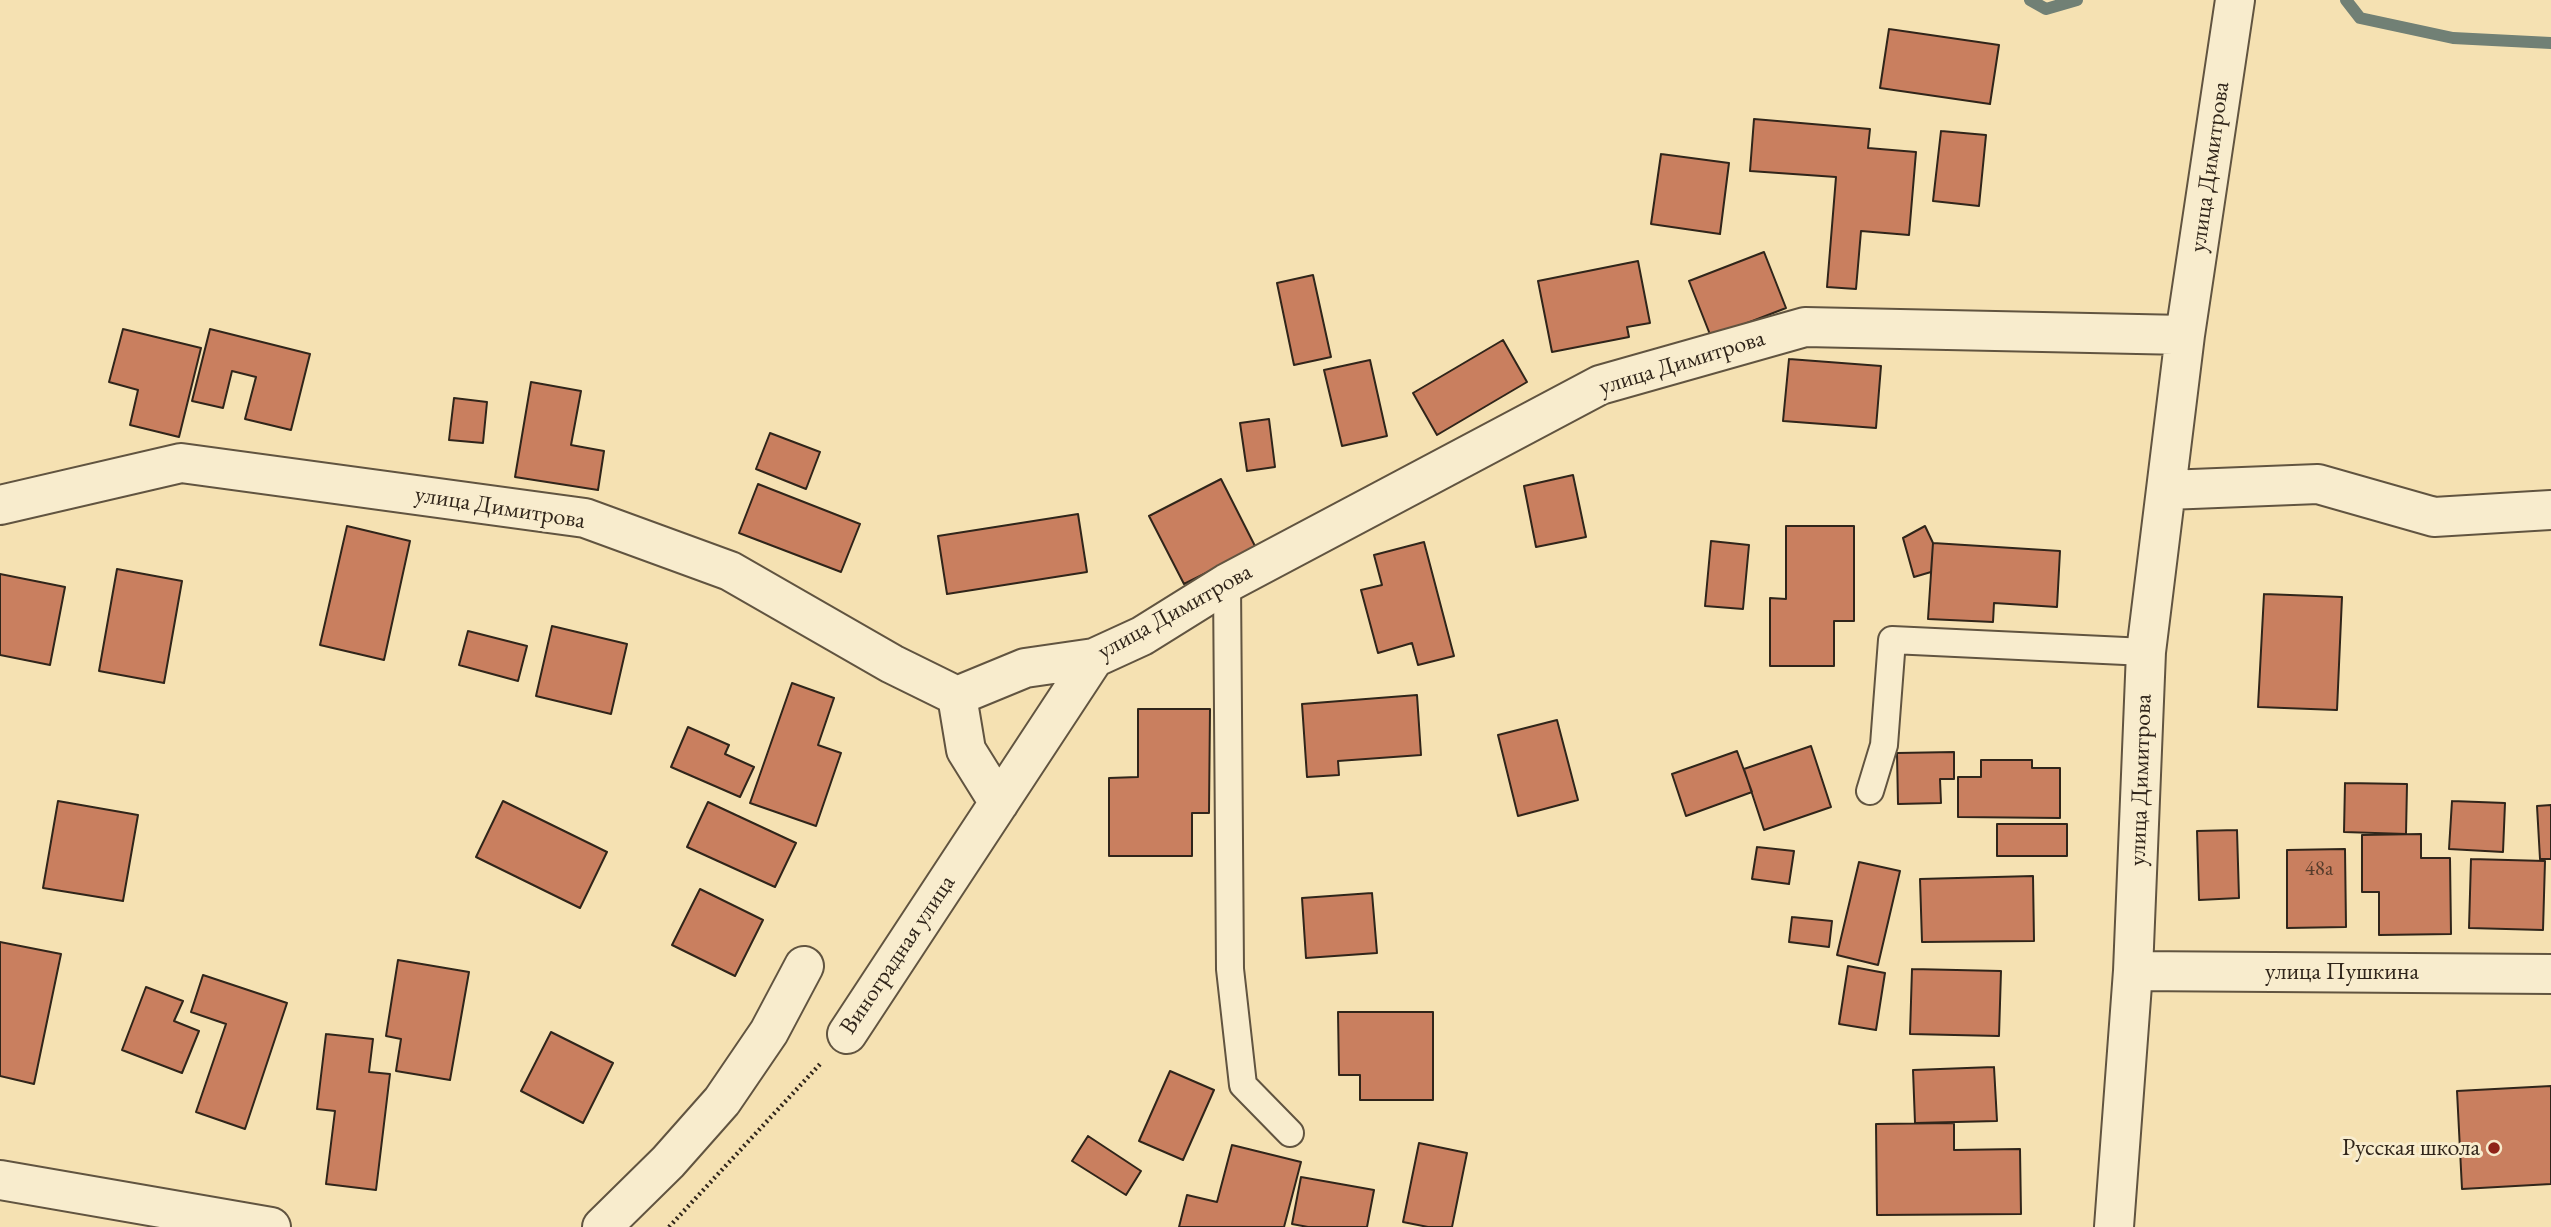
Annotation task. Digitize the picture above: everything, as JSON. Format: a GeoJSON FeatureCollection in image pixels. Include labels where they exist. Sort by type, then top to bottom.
{"type":"FeatureCollection","features":[{"type":"Feature","properties":{"kind":"street","name":"улица Димитрова"},"geometry":{"type":"LineString","coordinates":[[2113,1227],[2133,971],[2146,652],[2185,335],[2235,0]]}},
{"type":"Feature","properties":{"kind":"street","name":"улица Димитрова"},"geometry":{"type":"LineString","coordinates":[[0,505],[181,463],[585,518],[730,571],[892,664],[957,696],[1025,668],[1094,658],[1142,636],[1227,583],[1600,385],[1805,327],[2185,335]]}},
{"type":"Feature","properties":{"kind":"street"},"geometry":{"type":"LineString","coordinates":[[2167,490],[2318,484],[2434,517],[2551,510]]}},
{"type":"Feature","properties":{"kind":"street","name":"Виноградная улица"},"geometry":{"type":"LineString","coordinates":[[847,1034],[1094,658]]}},
{"type":"Feature","properties":{"kind":"street"},"geometry":{"type":"LineString","coordinates":[[957,696],[966,750],[999,803]]}},
{"type":"Feature","properties":{"kind":"street"},"geometry":{"type":"LineString","coordinates":[[602,1227],[668,1162],[722,1101],[768,1032],[804,966]]}},
{"type":"Feature","properties":{"kind":"street","name":"улица Пушкина"},"geometry":{"type":"LineString","coordinates":[[2133,971],[2551,974]]}},
{"type":"Feature","properties":{"kind":"street"},"geometry":{"type":"LineString","coordinates":[[0,1180],[271,1227]]}},
{"type":"Feature","properties":{"kind":"lane"},"geometry":{"type":"LineString","coordinates":[[1227,583],[1230,969],[1243,1085],[1290,1133]]}},
{"type":"Feature","properties":{"kind":"lane"},"geometry":{"type":"LineString","coordinates":[[1870,791],[1884,745],[1892,640],[2146,652]]}},
{"type":"Feature","properties":{"kind":"path","name":"Виноградная улица"},"geometry":{"type":"LineString","coordinates":[[669,1227],[847,1034]]}},
{"type":"Feature","properties":{"kind":"building"},"geometry":{"type":"Polygon","coordinates":[[[1889,29],[1999,45],[1990,104],[1880,88],[1889,29]]]}},
{"type":"Feature","properties":{"kind":"building"},"geometry":{"type":"Polygon","coordinates":[[[1754,119],[1870,129],[1868,148],[1916,152],[1909,235],[1861,231],[1856,289],[1827,287],[1836,177],[1750,171],[1754,119]]]}},
{"type":"Feature","properties":{"kind":"building"},"geometry":{"type":"Polygon","coordinates":[[[1941,131],[1986,135],[1979,206],[1933,201],[1941,131]]]}},
{"type":"Feature","properties":{"kind":"building"},"geometry":{"type":"Polygon","coordinates":[[[1661,154],[1729,163],[1720,234],[1651,224],[1661,154]]]}},
{"type":"Feature","properties":{"kind":"building"},"geometry":{"type":"Polygon","coordinates":[[[1764,252],[1786,308],[1711,337],[1689,281],[1764,252]]]}},
{"type":"Feature","properties":{"kind":"building"},"geometry":{"type":"Polygon","coordinates":[[[1638,261],[1650,323],[1627,327],[1629,337],[1552,352],[1538,281],[1638,261]]]}},
{"type":"Feature","properties":{"kind":"building"},"geometry":{"type":"Polygon","coordinates":[[[1313,275],[1331,357],[1294,365],[1277,283],[1313,275]]]}},
{"type":"Feature","properties":{"kind":"building"},"geometry":{"type":"Polygon","coordinates":[[[123,329],[201,348],[179,437],[130,425],[138,390],[109,382],[123,329]]]}},
{"type":"Feature","properties":{"kind":"building"},"geometry":{"type":"Polygon","coordinates":[[[210,329],[310,354],[291,430],[245,419],[256,377],[232,371],[223,408],[192,401],[210,329]]]}},
{"type":"Feature","properties":{"kind":"building"},"geometry":{"type":"Polygon","coordinates":[[[1503,340],[1527,382],[1437,435],[1413,393],[1503,340]]]}},
{"type":"Feature","properties":{"kind":"building"},"geometry":{"type":"Polygon","coordinates":[[[1789,359],[1881,366],[1876,428],[1783,421],[1789,359]]]}},
{"type":"Feature","properties":{"kind":"building"},"geometry":{"type":"Polygon","coordinates":[[[1370,360],[1387,436],[1342,446],[1324,370],[1370,360]]]}},
{"type":"Feature","properties":{"kind":"building"},"geometry":{"type":"Polygon","coordinates":[[[531,382],[581,391],[571,445],[604,451],[598,490],[515,477],[531,382]]]}},
{"type":"Feature","properties":{"kind":"building"},"geometry":{"type":"Polygon","coordinates":[[[454,398],[487,402],[483,443],[449,440],[454,398]]]}},
{"type":"Feature","properties":{"kind":"building"},"geometry":{"type":"Polygon","coordinates":[[[1269,419],[1275,467],[1247,471],[1240,423],[1269,419]]]}},
{"type":"Feature","properties":{"kind":"building"},"geometry":{"type":"Polygon","coordinates":[[[770,433],[820,452],[806,489],[756,469],[770,433]]]}},
{"type":"Feature","properties":{"kind":"building"},"geometry":{"type":"Polygon","coordinates":[[[1573,475],[1586,537],[1536,547],[1524,486],[1573,475]]]}},
{"type":"Feature","properties":{"kind":"building"},"geometry":{"type":"Polygon","coordinates":[[[1221,479],[1256,548],[1184,584],[1149,516],[1221,479]]]}},
{"type":"Feature","properties":{"kind":"building"},"geometry":{"type":"Polygon","coordinates":[[[758,484],[860,524],[841,572],[739,533],[758,484]]]}},
{"type":"Feature","properties":{"kind":"building"},"geometry":{"type":"Polygon","coordinates":[[[1078,514],[1087,572],[947,594],[938,536],[1078,514]]]}},
{"type":"Feature","properties":{"kind":"building"},"geometry":{"type":"Polygon","coordinates":[[[347,526],[410,541],[384,660],[320,645],[347,526]]]}},
{"type":"Feature","properties":{"kind":"building"},"geometry":{"type":"Polygon","coordinates":[[[1786,526],[1854,526],[1854,621],[1834,621],[1834,666],[1770,666],[1770,598],[1786,599],[1786,526]]]}},
{"type":"Feature","properties":{"kind":"building"},"geometry":{"type":"Polygon","coordinates":[[[1925,526],[1933,543],[1931,572],[1914,577],[1903,538],[1925,526]]]}},
{"type":"Feature","properties":{"kind":"building"},"geometry":{"type":"Polygon","coordinates":[[[1711,541],[1749,545],[1743,609],[1705,606],[1711,541]]]}},
{"type":"Feature","properties":{"kind":"building"},"geometry":{"type":"Polygon","coordinates":[[[1424,542],[1454,656],[1418,665],[1412,643],[1378,653],[1361,590],[1382,585],[1374,555],[1424,542]]]}},
{"type":"Feature","properties":{"kind":"building"},"geometry":{"type":"Polygon","coordinates":[[[1933,543],[2060,551],[2057,607],[1994,603],[1993,622],[1928,619],[1933,543]]]}},
{"type":"Feature","properties":{"kind":"building"},"geometry":{"type":"Polygon","coordinates":[[[117,569],[182,581],[164,683],[99,671],[117,569]]]}},
{"type":"Feature","properties":{"kind":"building"},"geometry":{"type":"Polygon","coordinates":[[[0,574],[65,587],[50,665],[0,655],[0,574]]]}},
{"type":"Feature","properties":{"kind":"building"},"geometry":{"type":"Polygon","coordinates":[[[2264,594],[2342,597],[2337,710],[2258,707],[2264,594]]]}},
{"type":"Feature","properties":{"kind":"building"},"geometry":{"type":"Polygon","coordinates":[[[552,626],[627,644],[611,714],[536,696],[552,626]]]}},
{"type":"Feature","properties":{"kind":"building"},"geometry":{"type":"Polygon","coordinates":[[[468,631],[527,646],[518,681],[459,665],[468,631]]]}},
{"type":"Feature","properties":{"kind":"building"},"geometry":{"type":"Polygon","coordinates":[[[792,683],[834,698],[818,745],[841,753],[816,826],[750,803],[792,683]]]}},
{"type":"Feature","properties":{"kind":"building"},"geometry":{"type":"Polygon","coordinates":[[[1417,695],[1421,755],[1338,761],[1339,775],[1307,777],[1302,704],[1417,695]]]}},
{"type":"Feature","properties":{"kind":"building"},"geometry":{"type":"Polygon","coordinates":[[[1138,709],[1210,709],[1209,813],[1192,813],[1192,856],[1109,856],[1109,778],[1138,777],[1138,709]]]}},
{"type":"Feature","properties":{"kind":"building"},"geometry":{"type":"Polygon","coordinates":[[[1557,720],[1578,800],[1518,816],[1498,735],[1557,720]]]}},
{"type":"Feature","properties":{"kind":"building"},"geometry":{"type":"Polygon","coordinates":[[[688,727],[729,745],[725,754],[754,767],[740,797],[671,767],[688,727]]]}},
{"type":"Feature","properties":{"kind":"building"},"geometry":{"type":"Polygon","coordinates":[[[1811,746],[1831,807],[1764,830],[1744,769],[1811,746]]]}},
{"type":"Feature","properties":{"kind":"building"},"geometry":{"type":"Polygon","coordinates":[[[1737,751],[1752,792],[1686,816],[1672,774],[1737,751]]]}},
{"type":"Feature","properties":{"kind":"building"},"geometry":{"type":"Polygon","coordinates":[[[1954,752],[1954,779],[1940,779],[1941,803],[1898,804],[1897,753],[1954,752]]]}},
{"type":"Feature","properties":{"kind":"building"},"geometry":{"type":"Polygon","coordinates":[[[1981,760],[2032,760],[2032,768],[2060,768],[2060,818],[1958,817],[1958,777],[1981,777],[1981,760]]]}},
{"type":"Feature","properties":{"kind":"building"},"geometry":{"type":"Polygon","coordinates":[[[2345,783],[2407,784],[2406,834],[2344,832],[2345,783]]]}},
{"type":"Feature","properties":{"kind":"building"},"geometry":{"type":"Polygon","coordinates":[[[58,801],[138,815],[123,901],[43,888],[58,801]]]}},
{"type":"Feature","properties":{"kind":"building"},"geometry":{"type":"Polygon","coordinates":[[[503,801],[607,852],[580,908],[476,857],[503,801]]]}},
{"type":"Feature","properties":{"kind":"building"},"geometry":{"type":"Polygon","coordinates":[[[2452,801],[2505,803],[2503,852],[2449,849],[2452,801]]]}},
{"type":"Feature","properties":{"kind":"building"},"geometry":{"type":"Polygon","coordinates":[[[708,802],[796,843],[775,887],[687,847],[708,802]]]}},
{"type":"Feature","properties":{"kind":"building"},"geometry":{"type":"Polygon","coordinates":[[[2551,805],[2551,859],[2540,859],[2537,806],[2551,805]]]}},
{"type":"Feature","properties":{"kind":"building"},"geometry":{"type":"Polygon","coordinates":[[[1997,824],[2067,824],[2067,856],[1997,856],[1997,824]]]}},
{"type":"Feature","properties":{"kind":"building"},"geometry":{"type":"Polygon","coordinates":[[[2237,830],[2239,898],[2199,900],[2197,831],[2237,830]]]}},
{"type":"Feature","properties":{"kind":"building"},"geometry":{"type":"Polygon","coordinates":[[[2421,834],[2421,858],[2450,858],[2451,934],[2379,935],[2379,892],[2362,892],[2362,835],[2421,834]]]}},
{"type":"Feature","properties":{"kind":"building"},"geometry":{"type":"Polygon","coordinates":[[[1757,847],[1794,851],[1789,884],[1752,879],[1757,847]]]}},
{"type":"Feature","properties":{"kind":"building"},"geometry":{"type":"Polygon","coordinates":[[[2345,849],[2346,927],[2287,928],[2287,850],[2345,849]]]}},
{"type":"Feature","properties":{"kind":"building"},"geometry":{"type":"Polygon","coordinates":[[[2471,859],[2545,861],[2543,930],[2469,928],[2471,859]]]}},
{"type":"Feature","properties":{"kind":"building"},"geometry":{"type":"Polygon","coordinates":[[[1859,862],[1900,871],[1878,965],[1837,955],[1859,862]]]}},
{"type":"Feature","properties":{"kind":"building"},"geometry":{"type":"Polygon","coordinates":[[[2033,876],[2034,941],[1922,942],[1920,879],[2033,876]]]}},
{"type":"Feature","properties":{"kind":"building"},"geometry":{"type":"Polygon","coordinates":[[[700,889],[763,920],[735,976],[672,945],[700,889]]]}},
{"type":"Feature","properties":{"kind":"building"},"geometry":{"type":"Polygon","coordinates":[[[1372,893],[1377,953],[1306,958],[1302,898],[1372,893]]]}},
{"type":"Feature","properties":{"kind":"building"},"geometry":{"type":"Polygon","coordinates":[[[1792,917],[1832,921],[1829,947],[1789,942],[1792,917]]]}},
{"type":"Feature","properties":{"kind":"building"},"geometry":{"type":"Polygon","coordinates":[[[0,942],[61,954],[34,1084],[0,1076],[0,942]]]}},
{"type":"Feature","properties":{"kind":"building"},"geometry":{"type":"Polygon","coordinates":[[[398,960],[469,972],[450,1080],[396,1071],[401,1039],[386,1036],[398,960]]]}},
{"type":"Feature","properties":{"kind":"building"},"geometry":{"type":"Polygon","coordinates":[[[1848,966],[1885,973],[1876,1030],[1839,1024],[1848,966]]]}},
{"type":"Feature","properties":{"kind":"building"},"geometry":{"type":"Polygon","coordinates":[[[1912,969],[2001,971],[1999,1036],[1910,1034],[1912,969]]]}},
{"type":"Feature","properties":{"kind":"building"},"geometry":{"type":"Polygon","coordinates":[[[203,975],[287,1003],[245,1129],[196,1112],[226,1024],[191,1012],[203,975]]]}},
{"type":"Feature","properties":{"kind":"building"},"geometry":{"type":"Polygon","coordinates":[[[146,987],[183,1001],[174,1021],[199,1031],[182,1073],[122,1050],[146,987]]]}},
{"type":"Feature","properties":{"kind":"building"},"geometry":{"type":"Polygon","coordinates":[[[1338,1012],[1433,1012],[1433,1100],[1360,1100],[1360,1075],[1339,1075],[1338,1012]]]}},
{"type":"Feature","properties":{"kind":"building"},"geometry":{"type":"Polygon","coordinates":[[[551,1032],[613,1063],[583,1123],[521,1091],[551,1032]]]}},
{"type":"Feature","properties":{"kind":"building"},"geometry":{"type":"Polygon","coordinates":[[[326,1034],[373,1039],[369,1072],[390,1074],[376,1190],[326,1184],[335,1111],[317,1109],[326,1034]]]}},
{"type":"Feature","properties":{"kind":"building"},"geometry":{"type":"Polygon","coordinates":[[[1994,1067],[1997,1121],[1915,1123],[1913,1070],[1994,1067]]]}},
{"type":"Feature","properties":{"kind":"building"},"geometry":{"type":"Polygon","coordinates":[[[1170,1071],[1214,1090],[1183,1160],[1139,1141],[1170,1071]]]}},
{"type":"Feature","properties":{"kind":"building"},"geometry":{"type":"Polygon","coordinates":[[[2551,1086],[2551,1184],[2462,1189],[2457,1091],[2551,1086]]]}},
{"type":"Feature","properties":{"kind":"building"},"geometry":{"type":"Polygon","coordinates":[[[1954,1123],[1954,1150],[2020,1149],[2021,1214],[1877,1215],[1876,1124],[1954,1123]]]}},
{"type":"Feature","properties":{"kind":"building"},"geometry":{"type":"Polygon","coordinates":[[[1088,1136],[1141,1171],[1126,1195],[1072,1161],[1088,1136]]]}},
{"type":"Feature","properties":{"kind":"building"},"geometry":{"type":"Polygon","coordinates":[[[1419,1143],[1467,1153],[1452,1227],[1428,1227],[1403,1222],[1419,1143]]]}},
{"type":"Feature","properties":{"kind":"building"},"geometry":{"type":"Polygon","coordinates":[[[1232,1145],[1301,1162],[1284,1227],[1179,1227],[1187,1195],[1217,1202],[1232,1145]]]}},
{"type":"Feature","properties":{"kind":"building"},"geometry":{"type":"Polygon","coordinates":[[[1301,1177],[1374,1190],[1367,1227],[1308,1227],[1292,1224],[1301,1177]]]}},
{"type":"Feature","properties":{"kind":"waterway"},"geometry":{"type":"LineString","coordinates":[[2030,0],[2046,9],[2077,0]]}},
{"type":"Feature","properties":{"kind":"waterway"},"geometry":{"type":"LineString","coordinates":[[2346,0],[2360,18],[2453,38],[2551,43]]}},
{"type":"Feature","properties":{"kind":"place","name":"Русская школа"},"geometry":{"type":"Point","coordinates":[2494,1148]}}]}
